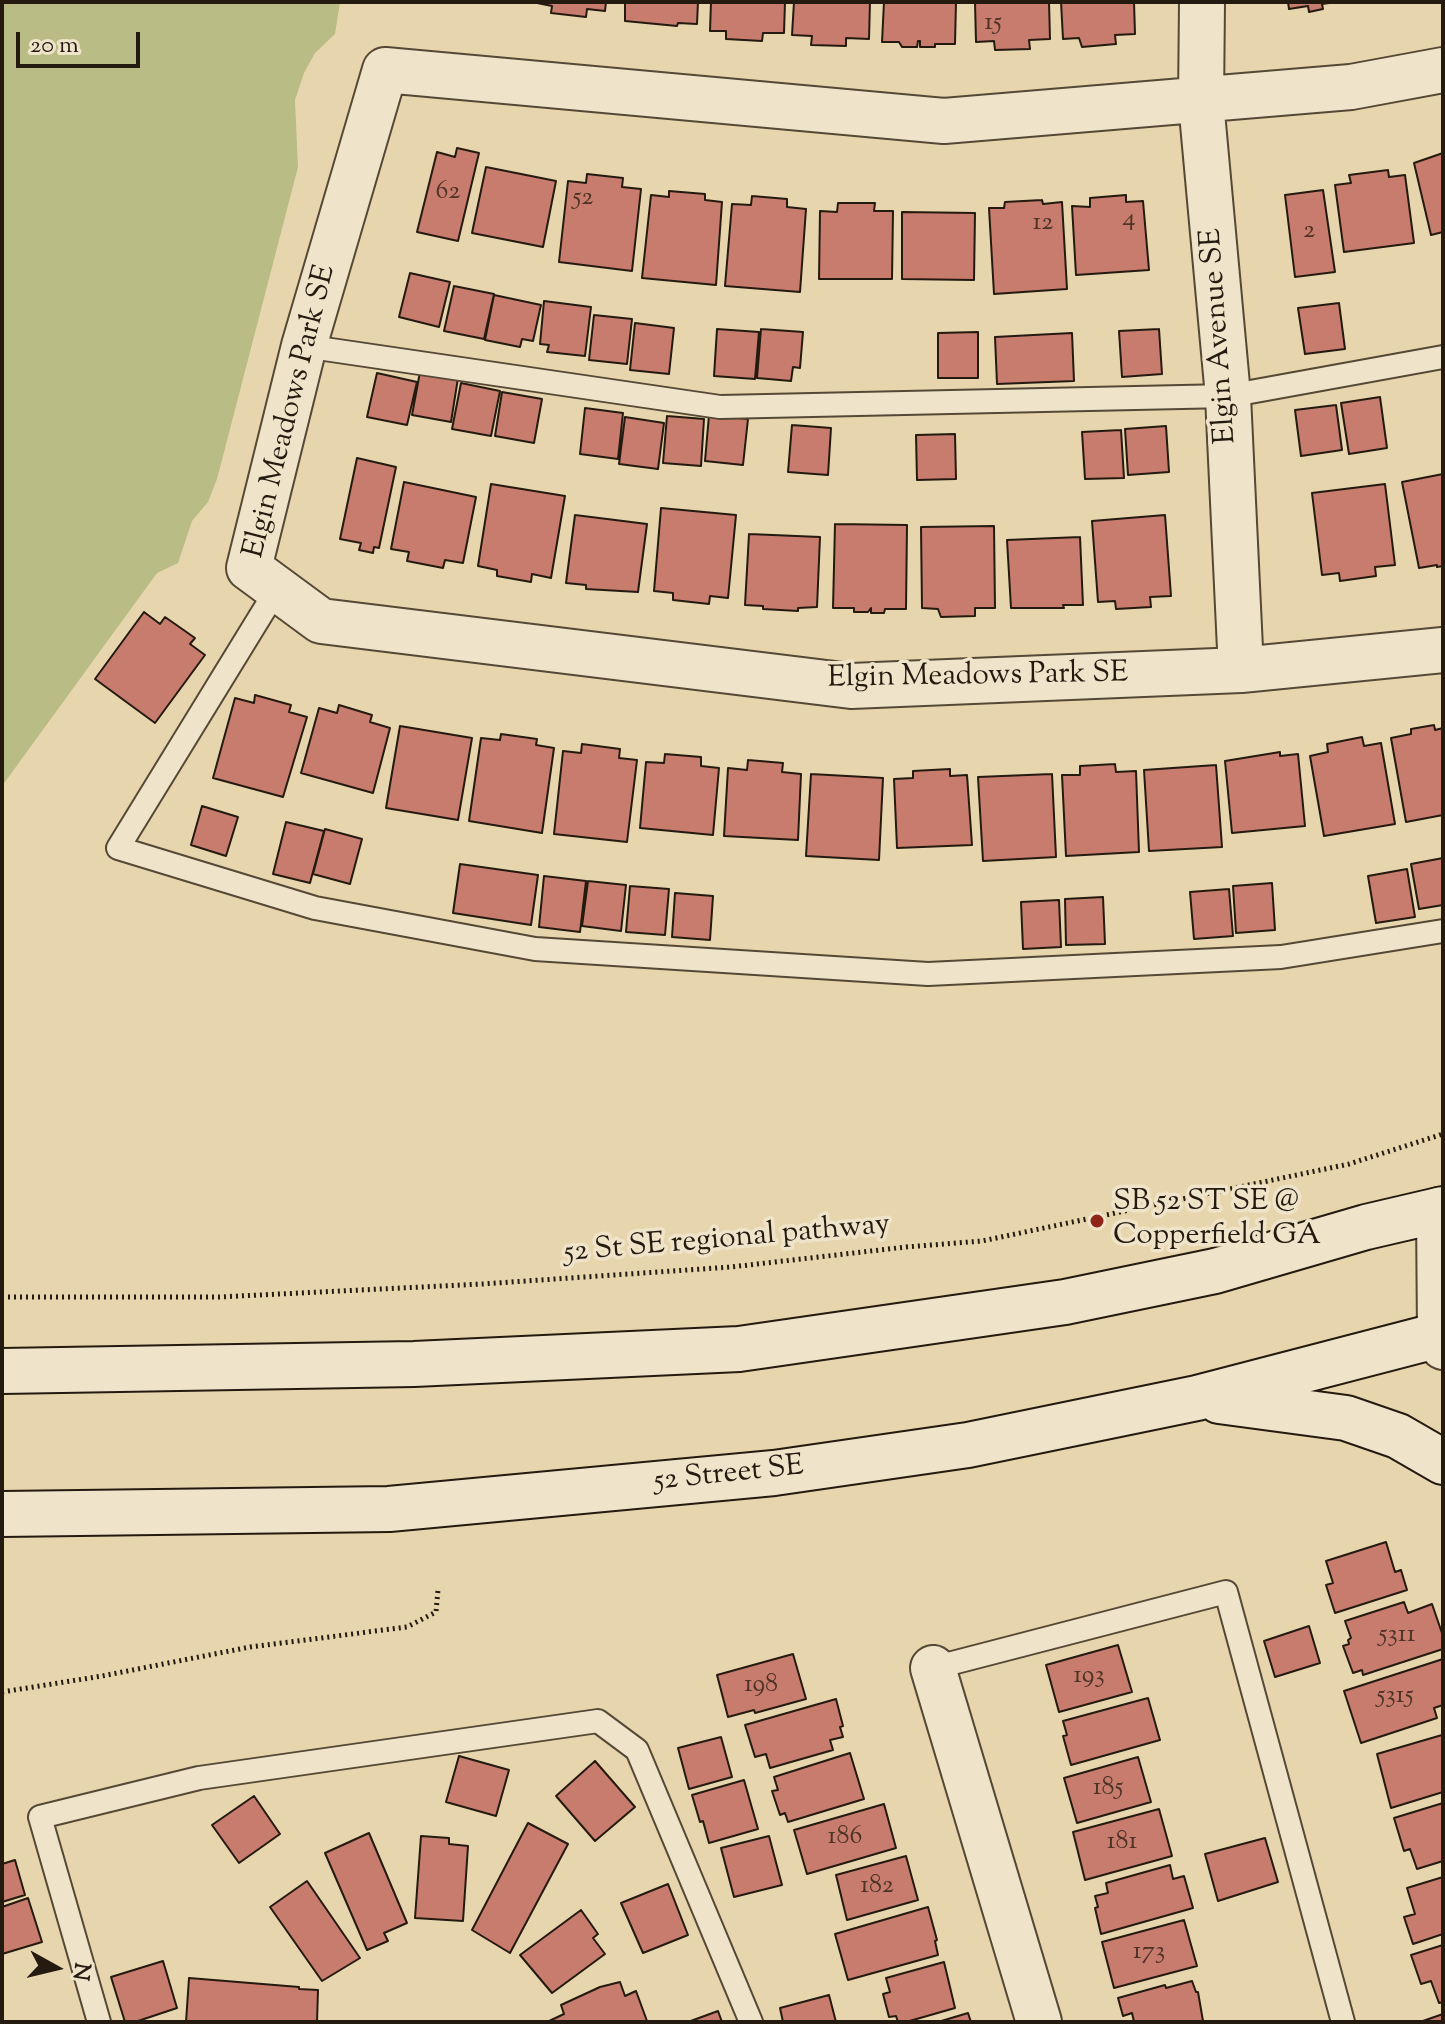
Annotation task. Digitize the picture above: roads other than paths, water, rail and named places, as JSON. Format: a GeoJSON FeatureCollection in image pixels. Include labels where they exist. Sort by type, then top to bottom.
{"type":"FeatureCollection","features":[{"type":"Feature","properties":{"kind":"street","name":"Elgin Avenue SE"},"geometry":{"type":"LineString","coordinates":[[1202,2],[1201,102],[1228,396],[1241,670]]}},
{"type":"Feature","properties":{"kind":"street","name":"Elgin Meadows Park SE"},"geometry":{"type":"LineString","coordinates":[[1201,102],[944,121],[385,70],[304,346],[249,568],[321,621],[851,686],[1241,670],[1443,650]]}},
{"type":"Feature","properties":{"kind":"street"},"geometry":{"type":"LineString","coordinates":[[1201,102],[1351,87],[1443,70]]}},
{"type":"Feature","properties":{"kind":"street"},"geometry":{"type":"LineString","coordinates":[[2,1371],[414,1364],[739,1349],[1065,1302],[1215,1271],[1366,1227],[1442,1212],[1442,1339]]}},
{"type":"Feature","properties":{"kind":"street","name":"52 Street SE"},"geometry":{"type":"LineString","coordinates":[[2,1514],[389,1509],[774,1473],[968,1445],[1197,1398],[1442,1339]]}},
{"type":"Feature","properties":{"kind":"street"},"geometry":{"type":"LineString","coordinates":[[1197,1398],[1346,1418],[1398,1436],[1443,1462]]}},
{"type":"Feature","properties":{"kind":"street"},"geometry":{"type":"LineString","coordinates":[[933,1668],[1039,2022]]}},
{"type":"Feature","properties":{"kind":"lane"},"geometry":{"type":"LineString","coordinates":[[304,346],[720,407],[1228,396],[1443,357]]}},
{"type":"Feature","properties":{"kind":"lane"},"geometry":{"type":"LineString","coordinates":[[277,589],[118,848],[315,908],[535,949],[928,974],[1281,957],[1443,931]]}},
{"type":"Feature","properties":{"kind":"lane"},"geometry":{"type":"LineString","coordinates":[[933,1668],[1226,1592],[1343,2022]]}},
{"type":"Feature","properties":{"kind":"lane"},"geometry":{"type":"LineString","coordinates":[[99,2022],[40,1817],[199,1778],[598,1721],[637,1750],[751,2022]]}},
{"type":"Feature","properties":{"kind":"place","name":"SB 52 ST SE @ Copperfield GA"},"geometry":{"type":"Point","coordinates":[1097,1221]}}]}
